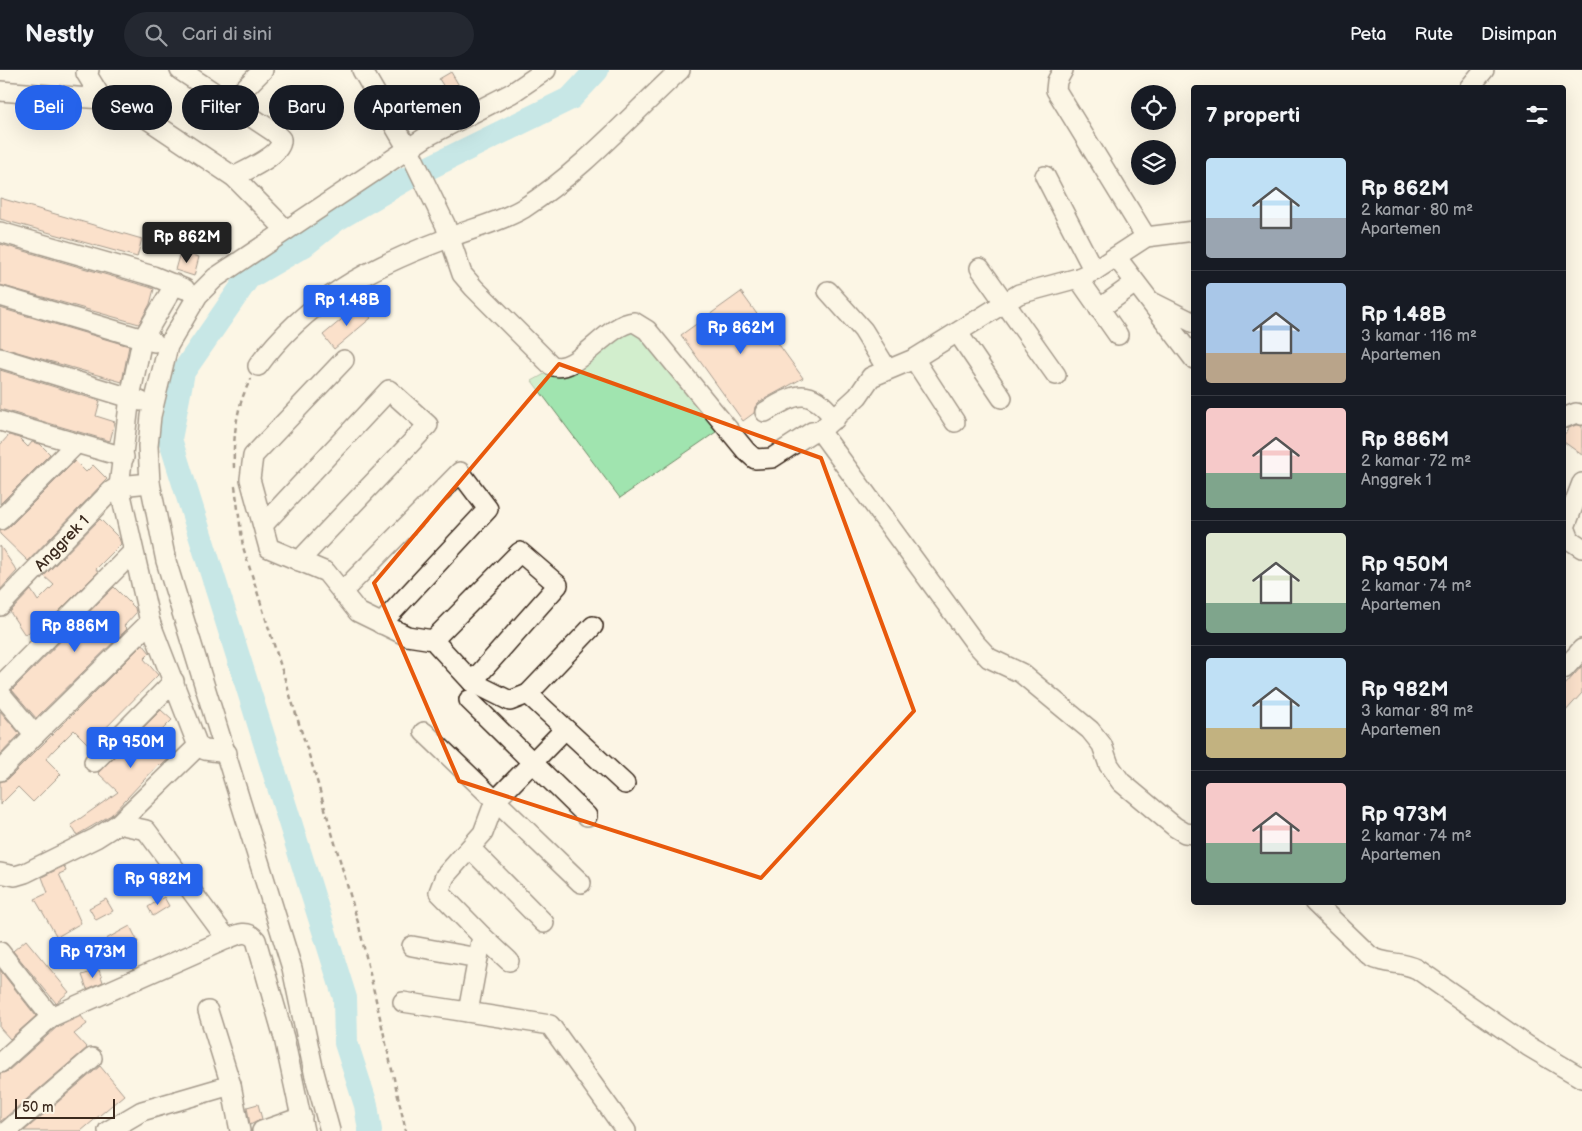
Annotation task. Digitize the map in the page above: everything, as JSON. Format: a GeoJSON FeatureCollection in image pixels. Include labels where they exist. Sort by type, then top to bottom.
{"type":"FeatureCollection","features":[{"type":"Feature","properties":{"kind":"street"},"geometry":{"type":"LineString","coordinates":[[180,70],[202,85]]}},
{"type":"Feature","properties":{"kind":"street"},"geometry":{"type":"LineString","coordinates":[[248,85],[263,70]]}},
{"type":"Feature","properties":{"kind":"street"},"geometry":{"type":"LineString","coordinates":[[362,70],[409,152],[448,230],[462,274],[474,288],[554,367],[562,368],[571,364],[607,335],[623,325],[634,322],[647,330],[746,451],[755,459],[772,458],[812,432],[820,430],[835,419],[858,396],[868,380],[886,369],[914,358],[958,333],[1004,303],[1031,290],[1086,275],[1117,258],[1146,237],[1191,231]]}},
{"type":"Feature","properties":{"kind":"street"},"geometry":{"type":"LineString","coordinates":[[330,1131],[314,1072],[292,968],[216,751],[147,484],[148,446],[153,405],[155,343],[198,295],[225,270],[409,152],[452,122],[512,93],[546,70]]}},
{"type":"Feature","properties":{"kind":"street"},"geometry":{"type":"LineString","coordinates":[[258,366],[278,340],[328,297],[358,278],[448,230],[511,214],[536,199],[612,137],[680,70]]}},
{"type":"Feature","properties":{"kind":"street"},"geometry":{"type":"LineString","coordinates":[[1063,70],[1057,81],[1056,90],[1146,237]]}},
{"type":"Feature","properties":{"kind":"street"},"geometry":{"type":"LineString","coordinates":[[1472,85],[1484,70]]}},
{"type":"Feature","properties":{"kind":"street"},"geometry":{"type":"LineString","coordinates":[[87,71],[94,85]]}},
{"type":"Feature","properties":{"kind":"street"},"geometry":{"type":"LineString","coordinates":[[0,91],[92,98]]}},
{"type":"Feature","properties":{"kind":"street"},"geometry":{"type":"LineString","coordinates":[[234,178],[271,156],[279,148],[281,142],[274,132],[259,123]]}},
{"type":"Feature","properties":{"kind":"street"},"geometry":{"type":"LineString","coordinates":[[163,130],[234,178],[286,230]]}},
{"type":"Feature","properties":{"kind":"street"},"geometry":{"type":"LineString","coordinates":[[1045,176],[1099,309],[1118,335]]}},
{"type":"Feature","properties":{"kind":"street"},"geometry":{"type":"LineString","coordinates":[[0,232],[175,284],[198,295]]}},
{"type":"Feature","properties":{"kind":"street"},"geometry":{"type":"LineString","coordinates":[[1117,258],[1191,355]]}},
{"type":"Feature","properties":{"kind":"street"},"geometry":{"type":"LineString","coordinates":[[980,268],[1056,375]]}},
{"type":"Feature","properties":{"kind":"street"},"geometry":{"type":"LineString","coordinates":[[175,284],[155,343],[130,397],[122,486],[133,552],[150,622],[174,681],[216,751]]}},
{"type":"Feature","properties":{"kind":"street"},"geometry":{"type":"LineString","coordinates":[[1099,309],[1135,284]]}},
{"type":"Feature","properties":{"kind":"street"},"geometry":{"type":"LineString","coordinates":[[828,291],[863,330],[886,369]]}},
{"type":"Feature","properties":{"kind":"street"},"geometry":{"type":"LineString","coordinates":[[0,296],[155,343]]}},
{"type":"Feature","properties":{"kind":"street"},"geometry":{"type":"LineString","coordinates":[[1149,300],[1191,321]]}},
{"type":"Feature","properties":{"kind":"street"},"geometry":{"type":"LineString","coordinates":[[958,333],[1002,398]]}},
{"type":"Feature","properties":{"kind":"street"},"geometry":{"type":"LineString","coordinates":[[0,358],[153,405]]}},
{"type":"Feature","properties":{"kind":"street"},"geometry":{"type":"LineString","coordinates":[[914,358],[954,422]]}},
{"type":"Feature","properties":{"kind":"street"},"geometry":{"type":"LineString","coordinates":[[344,360],[253,456],[250,479],[269,548],[326,572],[358,612],[407,636],[433,640],[470,691],[533,762],[587,816]]}},
{"type":"Feature","properties":{"kind":"street"},"geometry":{"type":"LineString","coordinates":[[262,525],[389,390],[428,426],[300,561]]}},
{"type":"Feature","properties":{"kind":"street"},"geometry":{"type":"LineString","coordinates":[[765,412],[790,397],[805,395],[811,396],[826,408],[835,419]]}},
{"type":"Feature","properties":{"kind":"street"},"geometry":{"type":"LineString","coordinates":[[1566,417],[1576,413],[1582,415]]}},
{"type":"Feature","properties":{"kind":"street"},"geometry":{"type":"LineString","coordinates":[[4,427],[124,457]]}},
{"type":"Feature","properties":{"kind":"street"},"geometry":{"type":"LineString","coordinates":[[820,430],[975,644],[989,658],[1021,673],[1090,730],[1102,745],[1109,764],[1121,782],[1175,827],[1185,833],[1191,834]]}},
{"type":"Feature","properties":{"kind":"street"},"geometry":{"type":"LineString","coordinates":[[0,520],[76,444]]}},
{"type":"Feature","properties":{"kind":"street"},"geometry":{"type":"LineString","coordinates":[[342,592],[460,472],[488,509],[381,624]]}},
{"type":"Feature","properties":{"kind":"street"},"geometry":{"type":"LineString","coordinates":[[1566,524],[1582,483]]}},
{"type":"Feature","properties":{"kind":"street"},"geometry":{"type":"LineString","coordinates":[[122,486],[147,484]]}},
{"type":"Feature","properties":{"kind":"street","name":"Anggrek 1"},"geometry":{"type":"LineString","coordinates":[[0,606],[107,495],[122,486]]}},
{"type":"Feature","properties":{"kind":"street"},"geometry":{"type":"LineString","coordinates":[[1566,530],[1570,540],[1582,548]]}},
{"type":"Feature","properties":{"kind":"street"},"geometry":{"type":"LineString","coordinates":[[0,686],[133,552]]}},
{"type":"Feature","properties":{"kind":"street"},"geometry":{"type":"LineString","coordinates":[[433,640],[520,552],[558,585],[470,691]]}},
{"type":"Feature","properties":{"kind":"street"},"geometry":{"type":"LineString","coordinates":[[0,771],[150,622]]}},
{"type":"Feature","properties":{"kind":"street"},"geometry":{"type":"LineString","coordinates":[[470,691],[510,701],[528,694],[593,626]]}},
{"type":"Feature","properties":{"kind":"street"},"geometry":{"type":"LineString","coordinates":[[1566,667],[1582,649]]}},
{"type":"Feature","properties":{"kind":"street"},"geometry":{"type":"LineString","coordinates":[[94,762],[174,681]]}},
{"type":"Feature","properties":{"kind":"street"},"geometry":{"type":"LineString","coordinates":[[0,693],[35,735]]}},
{"type":"Feature","properties":{"kind":"street"},"geometry":{"type":"LineString","coordinates":[[528,694],[625,784]]}},
{"type":"Feature","properties":{"kind":"street"},"geometry":{"type":"LineString","coordinates":[[509,961],[439,892],[445,876],[482,833],[495,801],[566,729]]}},
{"type":"Feature","properties":{"kind":"street"},"geometry":{"type":"LineString","coordinates":[[424,732],[581,883]]}},
{"type":"Feature","properties":{"kind":"street"},"geometry":{"type":"LineString","coordinates":[[0,874],[15,876],[25,873],[96,838],[118,824],[216,751]]}},
{"type":"Feature","properties":{"kind":"street"},"geometry":{"type":"LineString","coordinates":[[118,824],[146,830],[227,939]]}},
{"type":"Feature","properties":{"kind":"street"},"geometry":{"type":"LineString","coordinates":[[470,848],[544,923]]}},
{"type":"Feature","properties":{"kind":"street"},"geometry":{"type":"LineString","coordinates":[[1317,905],[1370,956],[1381,961],[1404,964],[1417,969],[1520,1040],[1582,1078]]}},
{"type":"Feature","properties":{"kind":"street"},"geometry":{"type":"LineString","coordinates":[[3,1054],[52,1017],[227,939],[244,933],[251,935],[256,940],[284,1038],[303,1124],[262,1131]]}},
{"type":"Feature","properties":{"kind":"street"},"geometry":{"type":"LineString","coordinates":[[468,1012],[482,936]]}},
{"type":"Feature","properties":{"kind":"street"},"geometry":{"type":"LineString","coordinates":[[412,946],[478,958]]}},
{"type":"Feature","properties":{"kind":"street"},"geometry":{"type":"LineString","coordinates":[[0,952],[52,1017]]}},
{"type":"Feature","properties":{"kind":"street"},"geometry":{"type":"LineString","coordinates":[[403,1002],[550,1025],[626,1131]]}},
{"type":"Feature","properties":{"kind":"street"},"geometry":{"type":"LineString","coordinates":[[208,1011],[231,1084],[240,1131]]}},
{"type":"Feature","properties":{"kind":"street"},"geometry":{"type":"LineString","coordinates":[[7,1131],[92,1058]]}},
{"type":"Feature","properties":{"kind":"street"},"geometry":{"type":"LineString","coordinates":[[108,1131],[142,1111],[231,1084]]}},
{"type":"Feature","properties":{"kind":"path"},"geometry":{"type":"LineString","coordinates":[[234,474],[239,410],[244,392],[258,366]]}},
{"type":"Feature","properties":{"kind":"path"},"geometry":{"type":"LineString","coordinates":[[235,483],[243,547],[316,774],[359,926],[406,1131]]}},
{"type":"Feature","properties":{"kind":"highlighted area"},"geometry":{"type":"Polygon","coordinates":[[[559,364],[821,458],[914,711],[761,878],[459,781],[374,583],[559,364]]]}},
{"type":"Feature","properties":{"kind":"green space"},"geometry":{"type":"Polygon","coordinates":[[[643,319],[729,423],[620,498],[532,381],[643,319]]]}},
{"type":"Feature","properties":{"kind":"building"},"geometry":{"type":"Polygon","coordinates":[[[451,72],[459,85],[443,85],[439,79],[451,72]]]}},
{"type":"Feature","properties":{"kind":"building"},"geometry":{"type":"Polygon","coordinates":[[[0,198],[142,239],[137,257],[0,219],[0,198]]]}},
{"type":"Feature","properties":{"kind":"building"},"geometry":{"type":"Polygon","coordinates":[[[0,244],[154,289],[150,304],[139,324],[0,285],[0,244]]]}},
{"type":"Feature","properties":{"kind":"building"},"geometry":{"type":"Polygon","coordinates":[[[180,252],[199,257],[194,276],[175,270],[180,252]]]}},
{"type":"Feature","properties":{"kind":"building"},"geometry":{"type":"Polygon","coordinates":[[[741,292],[803,378],[759,402],[755,407],[754,413],[743,421],[681,335],[741,292]]]}},
{"type":"Feature","properties":{"kind":"building"},"geometry":{"type":"Polygon","coordinates":[[[359,305],[371,318],[334,349],[323,335],[359,305]]]}},
{"type":"Feature","properties":{"kind":"building"},"geometry":{"type":"Polygon","coordinates":[[[0,308],[129,346],[122,382],[0,347],[0,308]]]}},
{"type":"Feature","properties":{"kind":"building"},"geometry":{"type":"Polygon","coordinates":[[[0,370],[100,401],[96,416],[115,422],[110,441],[0,409],[0,370]]]}},
{"type":"Feature","properties":{"kind":"building"},"geometry":{"type":"Polygon","coordinates":[[[1576,425],[1582,426],[1582,455],[1566,443],[1566,432],[1569,428],[1576,425]]]}},
{"type":"Feature","properties":{"kind":"building"},"geometry":{"type":"Polygon","coordinates":[[[9,435],[19,438],[28,447],[32,442],[40,444],[50,454],[0,504],[0,445],[9,435]]]}},
{"type":"Feature","properties":{"kind":"building"},"geometry":{"type":"Polygon","coordinates":[[[75,461],[86,472],[93,465],[107,479],[28,561],[0,534],[0,531],[8,528],[75,461]]]}},
{"type":"Feature","properties":{"kind":"building"},"geometry":{"type":"Polygon","coordinates":[[[100,519],[119,538],[121,544],[96,569],[98,572],[57,613],[25,635],[10,612],[31,590],[38,601],[54,585],[44,576],[100,519]]]}},
{"type":"Feature","properties":{"kind":"building"},"geometry":{"type":"Polygon","coordinates":[[[0,546],[17,571],[0,590],[0,546]]]}},
{"type":"Feature","properties":{"kind":"building"},"geometry":{"type":"Polygon","coordinates":[[[114,587],[135,608],[136,613],[124,626],[127,629],[36,718],[12,690],[114,587]]]}},
{"type":"Feature","properties":{"kind":"building"},"geometry":{"type":"Polygon","coordinates":[[[143,644],[150,653],[144,659],[158,675],[89,745],[74,730],[53,751],[46,759],[61,774],[33,802],[18,787],[0,805],[0,782],[8,779],[143,644]]]}},
{"type":"Feature","properties":{"kind":"building"},"geometry":{"type":"Polygon","coordinates":[[[1582,666],[1582,693],[1566,711],[1566,684],[1582,666]]]}},
{"type":"Feature","properties":{"kind":"building"},"geometry":{"type":"Polygon","coordinates":[[[161,710],[172,720],[158,734],[176,752],[161,766],[159,764],[111,815],[77,835],[71,825],[118,792],[98,773],[161,710]]]}},
{"type":"Feature","properties":{"kind":"building"},"geometry":{"type":"Polygon","coordinates":[[[0,711],[20,734],[0,755],[0,711]]]}},
{"type":"Feature","properties":{"kind":"building"},"geometry":{"type":"Polygon","coordinates":[[[64,866],[66,871],[59,874],[81,923],[57,937],[35,899],[48,893],[42,877],[64,866]]]}},
{"type":"Feature","properties":{"kind":"building"},"geometry":{"type":"Polygon","coordinates":[[[164,897],[169,906],[153,916],[148,907],[164,897]]]}},
{"type":"Feature","properties":{"kind":"building"},"geometry":{"type":"Polygon","coordinates":[[[106,899],[113,911],[96,920],[89,908],[106,899]]]}},
{"type":"Feature","properties":{"kind":"building"},"geometry":{"type":"Polygon","coordinates":[[[130,926],[138,942],[115,954],[106,939],[130,926]]]}},
{"type":"Feature","properties":{"kind":"building"},"geometry":{"type":"Polygon","coordinates":[[[26,940],[69,992],[56,1003],[13,951],[26,940]]]}},
{"type":"Feature","properties":{"kind":"building"},"geometry":{"type":"Polygon","coordinates":[[[0,970],[36,1016],[10,1039],[0,1028],[0,970]]]}},
{"type":"Feature","properties":{"kind":"building"},"geometry":{"type":"Polygon","coordinates":[[[99,970],[103,982],[87,989],[82,975],[99,970]]]}},
{"type":"Feature","properties":{"kind":"building"},"geometry":{"type":"Polygon","coordinates":[[[81,1016],[87,1024],[74,1034],[87,1048],[0,1122],[0,1074],[8,1071],[57,1027],[81,1016]]]}},
{"type":"Feature","properties":{"kind":"building"},"geometry":{"type":"Polygon","coordinates":[[[100,1066],[124,1095],[81,1131],[24,1131],[100,1066]]]}},
{"type":"Feature","properties":{"kind":"building"},"geometry":{"type":"Polygon","coordinates":[[[258,1104],[262,1119],[250,1125],[247,1107],[258,1104]]]}},
{"type":"Feature","properties":{"kind":"waterway"},"geometry":{"type":"LineString","coordinates":[[370,1131],[366,1105],[346,1043],[345,998],[170,439],[183,372],[248,278],[303,246],[337,219],[406,179],[571,98],[597,70]]}}]}
